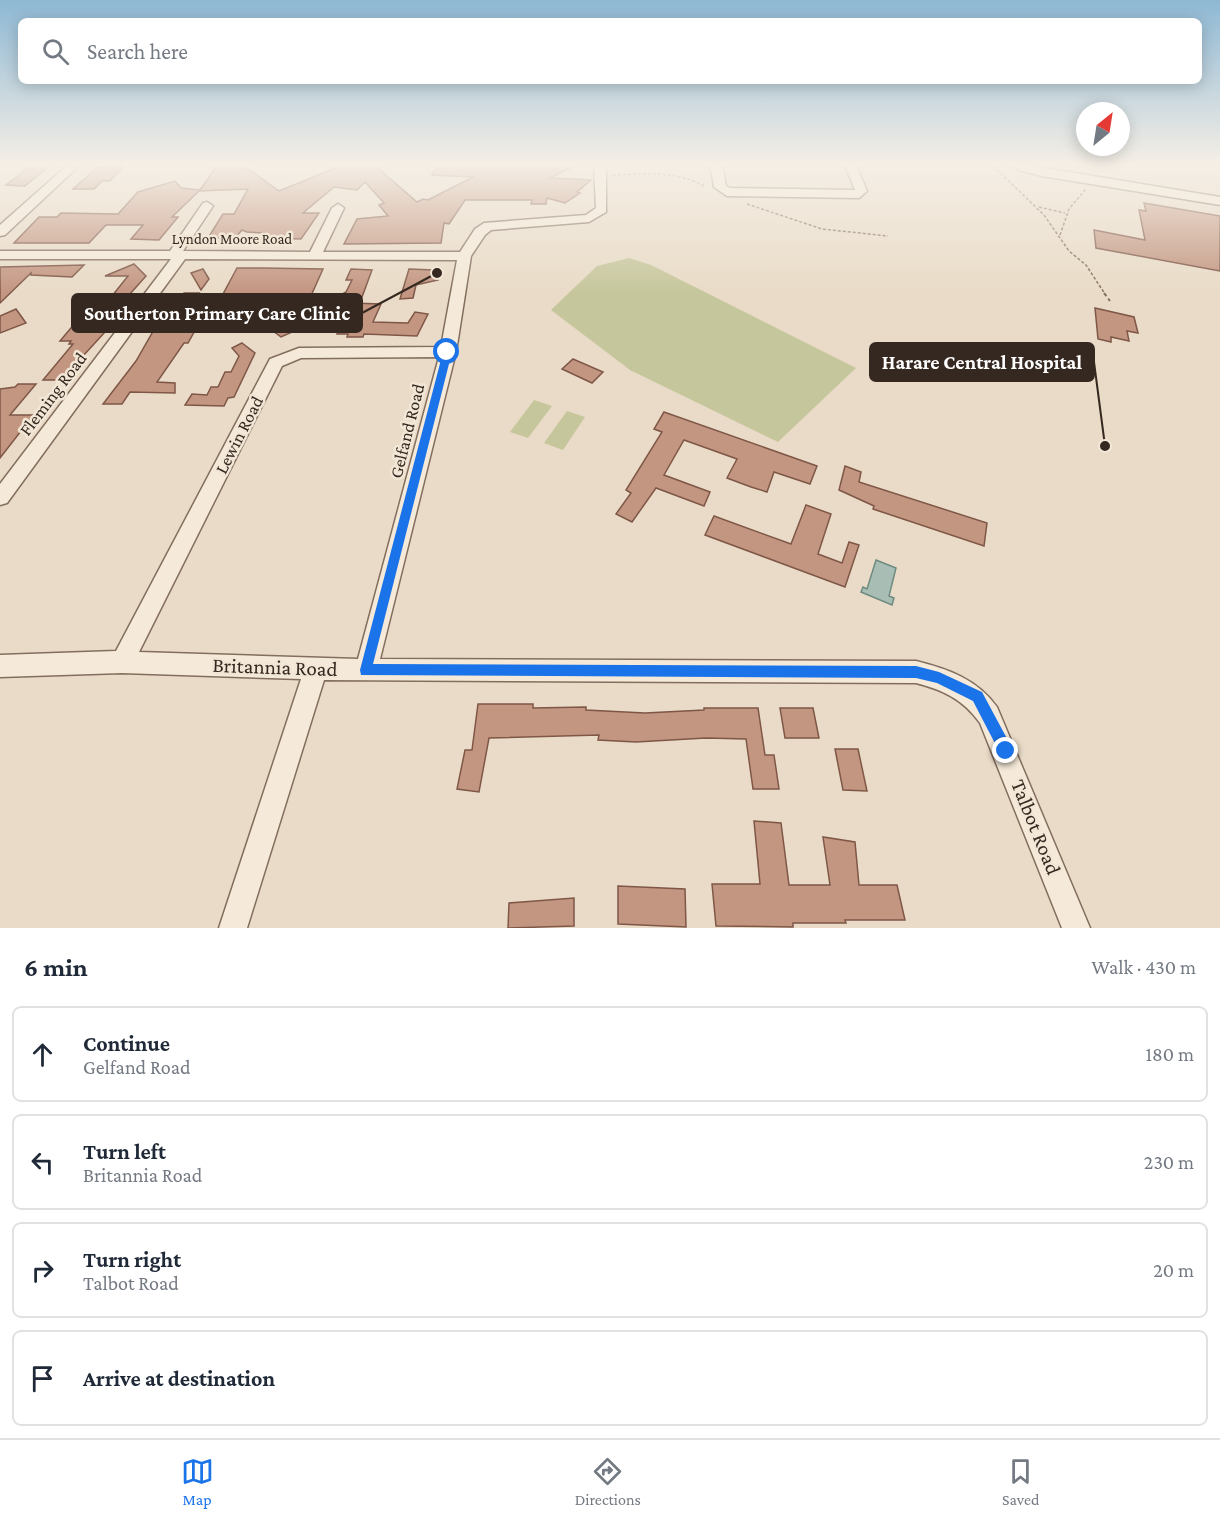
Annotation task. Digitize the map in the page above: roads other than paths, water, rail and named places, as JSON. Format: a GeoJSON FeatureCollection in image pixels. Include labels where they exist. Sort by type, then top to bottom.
{"type":"FeatureCollection","features":[{"type":"Feature","properties":{"kind":"street"},"geometry":{"type":"LineString","coordinates":[[0,232],[29,206]]}},
{"type":"Feature","properties":{"kind":"street","name":"Fleming Road"},"geometry":{"type":"LineString","coordinates":[[0,498],[177,255],[207,206]]}},
{"type":"Feature","properties":{"kind":"street","name":"Gelfand Road"},"geometry":{"type":"LineString","coordinates":[[366,670],[447,352],[464,256],[480,232],[488,226],[589,218],[598,214],[602,206]]}},
{"type":"Feature","properties":{"kind":"street"},"geometry":{"type":"LineString","coordinates":[[1204,206],[1220,210]]}},
{"type":"Feature","properties":{"kind":"street"},"geometry":{"type":"LineString","coordinates":[[314,256],[338,208]]}},
{"type":"Feature","properties":{"kind":"street","name":"Lyndon Moore Road"},"geometry":{"type":"LineString","coordinates":[[0,255],[464,256]]}},
{"type":"Feature","properties":{"kind":"street","name":"Lewin Road"},"geometry":{"type":"LineString","coordinates":[[122,662],[276,363],[298,353],[447,352]]}},
{"type":"Feature","properties":{"kind":"street","name":"Britannia Road"},"geometry":{"type":"LineString","coordinates":[[3,667],[122,662],[366,670],[916,672],[939,678],[977,696]]}},
{"type":"Feature","properties":{"kind":"street"},"geometry":{"type":"LineString","coordinates":[[233,928],[316,668]]}},
{"type":"Feature","properties":{"kind":"street","name":"Talbot Road"},"geometry":{"type":"LineString","coordinates":[[977,696],[1006,751],[1076,928]]}},
{"type":"Feature","properties":{"kind":"place","name":"Southerton Primary Care Clinic"},"geometry":{"type":"Point","coordinates":[437,273]}},
{"type":"Feature","properties":{"kind":"place","name":"Harare Central Hospital"},"geometry":{"type":"Point","coordinates":[1105,446]}}]}
